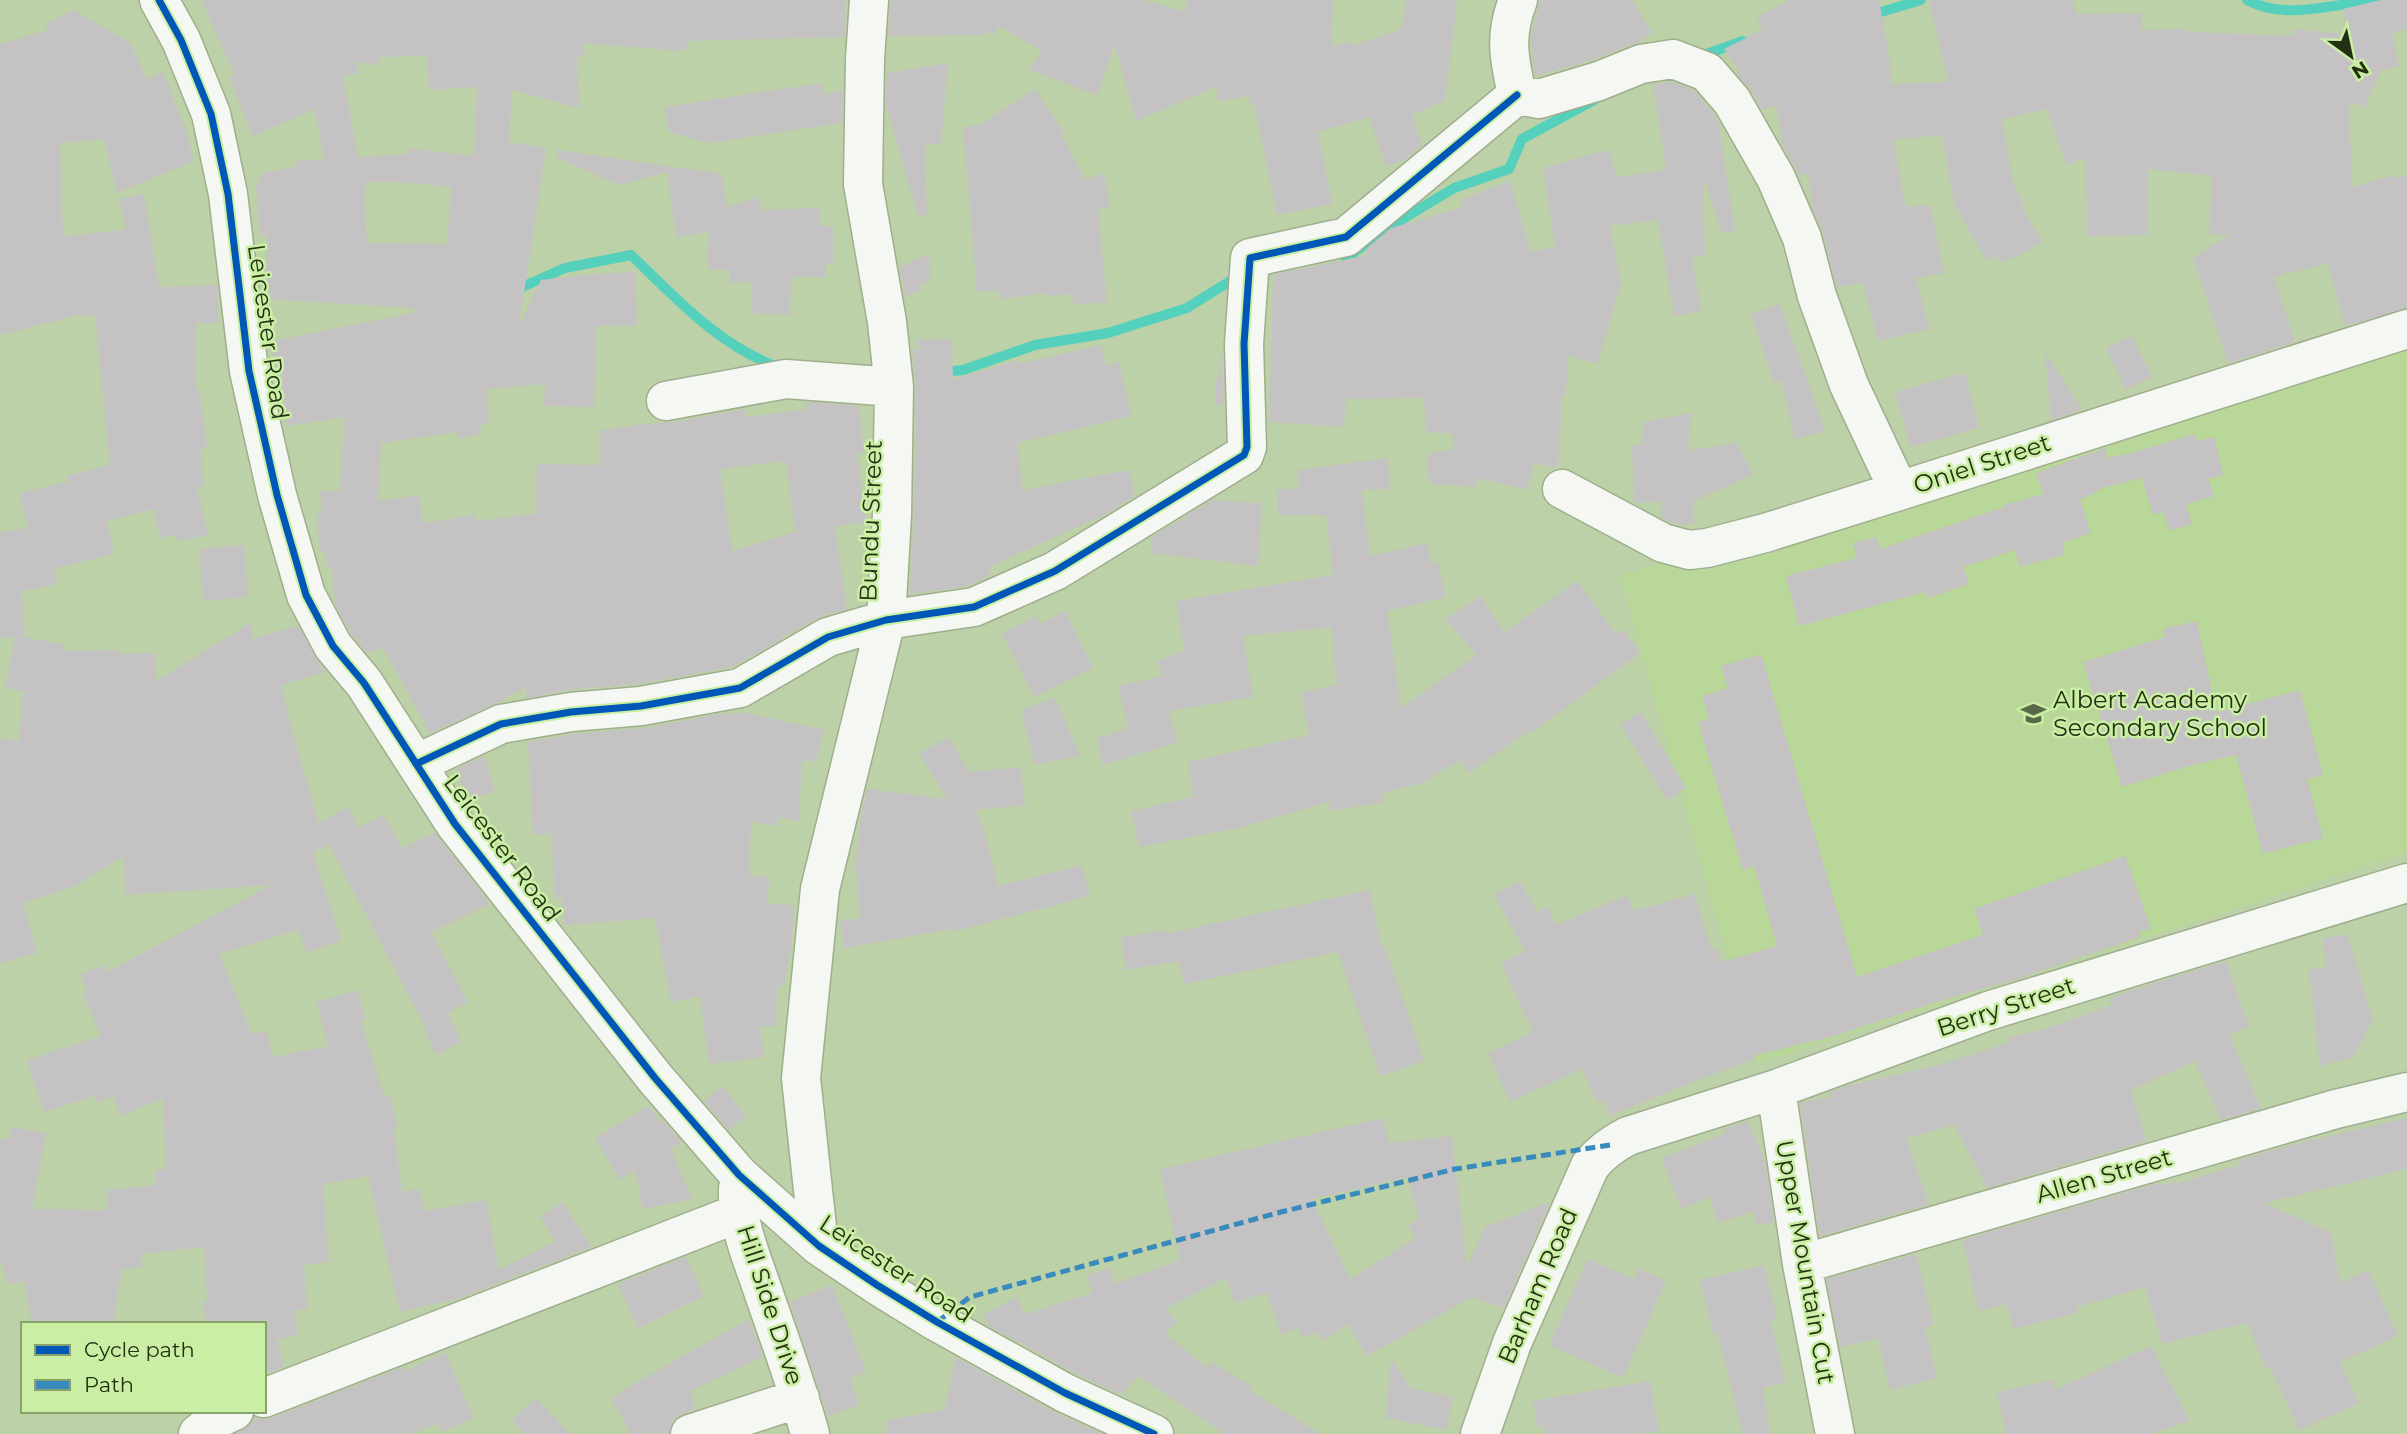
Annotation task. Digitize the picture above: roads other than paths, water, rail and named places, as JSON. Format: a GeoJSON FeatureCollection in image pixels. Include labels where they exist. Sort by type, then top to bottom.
{"type":"FeatureCollection","features":[{"type":"Feature","properties":{"kind":"street","name":"Leicester Road"},"geometry":{"type":"LineString","coordinates":[[159,0],[181,40],[211,114],[228,194],[249,370],[277,495],[306,595],[333,646],[364,683],[455,824],[655,1077],[739,1175],[819,1245],[937,1322],[1065,1393],[1154,1434]]}},
{"type":"Feature","properties":{"kind":"street","name":"Bundu Street"},"geometry":{"type":"LineString","coordinates":[[819,1245],[802,1078],[820,889],[886,620],[892,515],[894,387],[887,322],[863,184],[869,0]]}},
{"type":"Feature","properties":{"kind":"street"},"geometry":{"type":"LineString","coordinates":[[1517,95],[1508,45],[1511,18],[1518,0]]}},
{"type":"Feature","properties":{"kind":"street"},"geometry":{"type":"LineString","coordinates":[[1517,95],[1539,99],[1599,81],[1641,64],[1673,59],[1707,72],[1732,101],[1776,178],[1802,238],[1817,296],[1849,386],[1899,491]]}},
{"type":"Feature","properties":{"kind":"street"},"geometry":{"type":"LineString","coordinates":[[416,764],[501,724],[571,712],[641,706],[740,688],[828,637],[886,620],[974,607],[1055,571],[1244,455],[1247,447],[1244,344],[1250,258],[1346,237],[1517,95]]}},
{"type":"Feature","properties":{"kind":"street","name":"Oniel Street"},"geometry":{"type":"LineString","coordinates":[[1562,489],[1663,543],[1689,550],[1707,548],[1765,533],[2407,329]]}},
{"type":"Feature","properties":{"kind":"street"},"geometry":{"type":"LineString","coordinates":[[666,401],[786,379],[894,387]]}},
{"type":"Feature","properties":{"kind":"street","name":"Berry Street"},"geometry":{"type":"LineString","coordinates":[[1610,1145],[1628,1136],[1776,1089],[1988,1011],[2407,883]]}},
{"type":"Feature","properties":{"kind":"street","name":"Upper Mountain Cut"},"geometry":{"type":"LineString","coordinates":[[1776,1089],[1802,1264],[1835,1434]]}},
{"type":"Feature","properties":{"kind":"street","name":"Allen Street"},"geometry":{"type":"LineString","coordinates":[[1802,1264],[2336,1109],[2407,1092]]}},
{"type":"Feature","properties":{"kind":"street","name":"Barham Road"},"geometry":{"type":"LineString","coordinates":[[1480,1434],[1512,1343],[1590,1166],[1610,1145]]}},
{"type":"Feature","properties":{"kind":"street","name":"Hill Side Drive"},"geometry":{"type":"LineString","coordinates":[[739,1175],[739,1213],[810,1434]]}},
{"type":"Feature","properties":{"kind":"street"},"geometry":{"type":"LineString","coordinates":[[266,1397],[739,1213]]}},
{"type":"Feature","properties":{"kind":"street"},"geometry":{"type":"LineString","coordinates":[[690,1434],[800,1398]]}},
{"type":"Feature","properties":{"kind":"street"},"geometry":{"type":"LineString","coordinates":[[198,1434],[230,1413]]}},
{"type":"Feature","properties":{"kind":"waterway"},"geometry":{"type":"LineString","coordinates":[[1871,15],[1921,0]]}},
{"type":"Feature","properties":{"kind":"waterway"},"geometry":{"type":"LineString","coordinates":[[2247,0],[2280,10],[2378,3]]}},
{"type":"Feature","properties":{"kind":"waterway"},"geometry":{"type":"LineString","coordinates":[[1698,57],[1743,41]]}},
{"type":"Feature","properties":{"kind":"waterway"},"geometry":{"type":"LineString","coordinates":[[1339,247],[1346,258],[1396,223],[1454,188],[1509,169],[1522,139],[1594,100]]}},
{"type":"Feature","properties":{"kind":"waterway"},"geometry":{"type":"LineString","coordinates":[[513,291],[565,268],[631,255],[717,333],[736,347],[778,367]]}},
{"type":"Feature","properties":{"kind":"waterway"},"geometry":{"type":"LineString","coordinates":[[943,372],[963,370],[1035,345],[1108,333],[1187,308],[1238,276]]}},
{"type":"Feature","properties":{"kind":"place","name":"Albert Academy Secondary School"},"geometry":{"type":"Point","coordinates":[2033,714]}}]}
